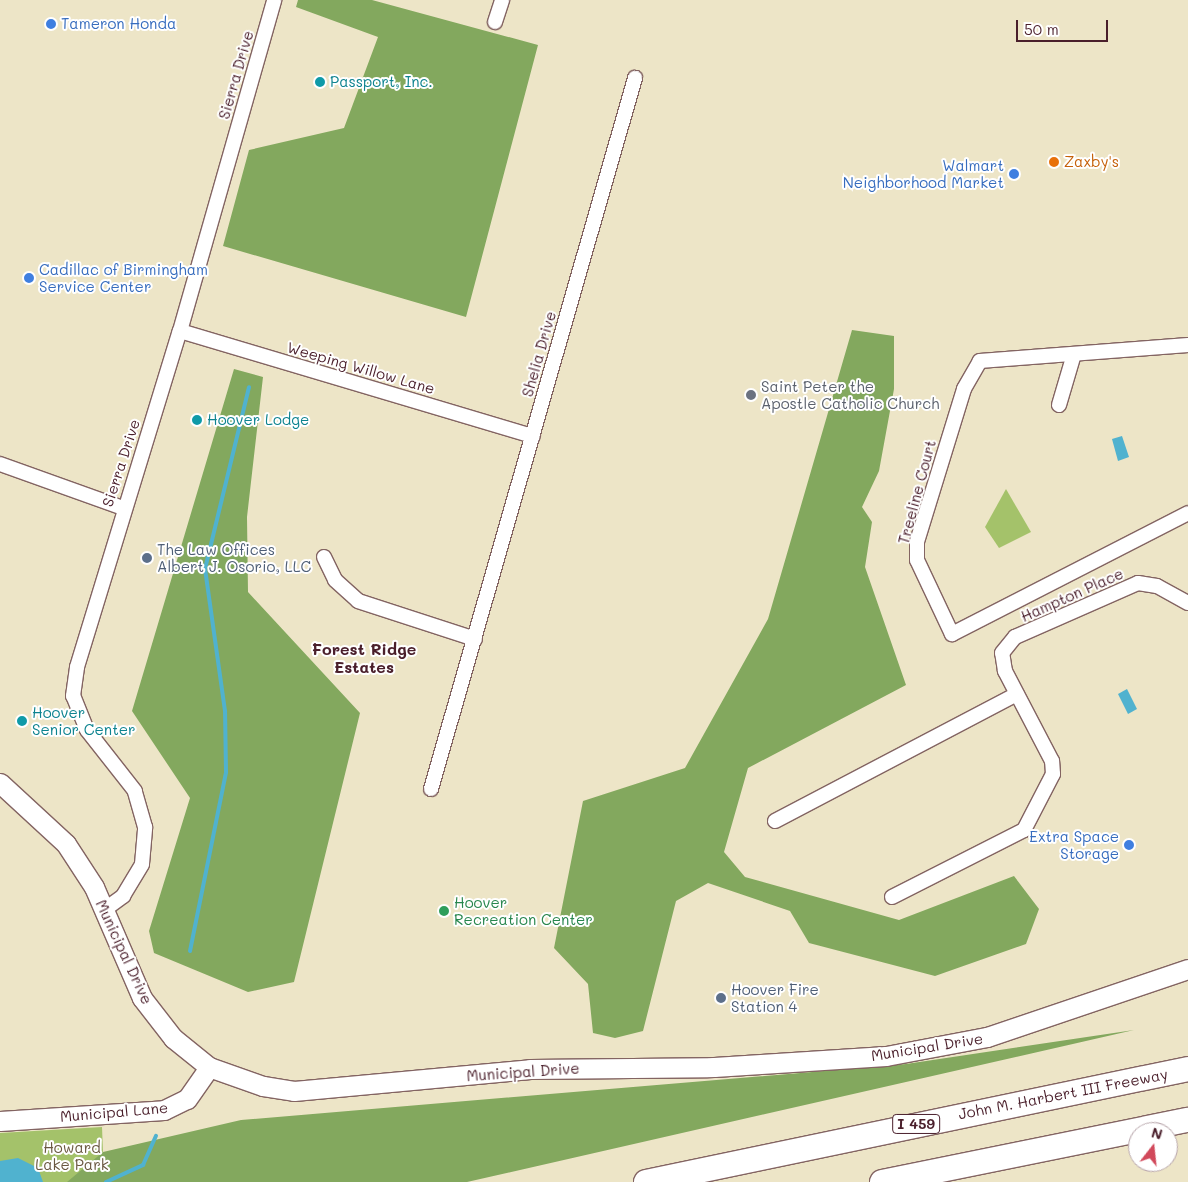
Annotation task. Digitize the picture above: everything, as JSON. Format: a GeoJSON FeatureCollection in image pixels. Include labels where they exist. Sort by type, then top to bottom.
{"type":"FeatureCollection","features":[{"type":"Feature","properties":{"kind":"highway","name":"John M. Harbert III Freeway"},"geometry":{"type":"LineString","coordinates":[[646,1182],[1188,1069]]}},
{"type":"Feature","properties":{"kind":"highway"},"geometry":{"type":"LineString","coordinates":[[882,1182],[1188,1120]]}},
{"type":"Feature","properties":{"kind":"street","name":"Sierra Drive"},"geometry":{"type":"LineString","coordinates":[[104,910],[123,896],[142,864],[146,827],[134,791],[87,730],[73,696],[123,508],[180,331],[274,0]]}},
{"type":"Feature","properties":{"kind":"street"},"geometry":{"type":"LineString","coordinates":[[495,22],[502,0]]}},
{"type":"Feature","properties":{"kind":"street","name":"Shelia Drive"},"geometry":{"type":"LineString","coordinates":[[431,789],[635,78]]}},
{"type":"Feature","properties":{"kind":"street","name":"Weeping Willow Lane"},"geometry":{"type":"LineString","coordinates":[[180,331],[533,436]]}},
{"type":"Feature","properties":{"kind":"street","name":"Treeline Court"},"geometry":{"type":"LineString","coordinates":[[1188,345],[980,360],[969,376],[917,542],[917,560],[952,634],[1188,513]]}},
{"type":"Feature","properties":{"kind":"street"},"geometry":{"type":"LineString","coordinates":[[1059,405],[1074,354]]}},
{"type":"Feature","properties":{"kind":"street"},"geometry":{"type":"LineString","coordinates":[[0,464],[123,508]]}},
{"type":"Feature","properties":{"kind":"street"},"geometry":{"type":"LineString","coordinates":[[324,557],[335,580],[358,601],[475,639]]}},
{"type":"Feature","properties":{"kind":"street","name":"Hampton Place"},"geometry":{"type":"LineString","coordinates":[[1017,694],[1002,653],[1016,637],[1138,584],[1157,586],[1188,603]]}},
{"type":"Feature","properties":{"kind":"street"},"geometry":{"type":"LineString","coordinates":[[775,821],[921,749],[1017,694],[1052,761],[1053,774],[1030,821],[1024,830],[984,853],[892,897]]}},
{"type":"Feature","properties":{"kind":"street","name":"Municipal Drive"},"geometry":{"type":"LineString","coordinates":[[0,783],[66,844],[104,910],[142,998],[173,1038],[209,1067],[237,1079],[294,1091],[530,1069],[714,1067],[886,1056],[988,1037],[1188,969]]}},
{"type":"Feature","properties":{"kind":"street","name":"Municipal Lane"},"geometry":{"type":"LineString","coordinates":[[0,1120],[164,1110],[187,1099],[209,1067]]}},
{"type":"Feature","properties":{"kind":"green space"},"geometry":{"type":"Polygon","coordinates":[[[298,0],[372,0],[538,45],[466,317],[223,246],[249,150],[344,128],[378,37],[296,7],[298,0]]]}},
{"type":"Feature","properties":{"kind":"green space"},"geometry":{"type":"Polygon","coordinates":[[[852,330],[894,336],[894,389],[879,471],[862,507],[872,522],[865,567],[906,685],[748,768],[724,852],[745,877],[899,920],[1014,876],[1039,909],[1026,944],[935,976],[809,943],[790,911],[708,883],[676,901],[643,1031],[615,1038],[593,1033],[588,984],[554,948],[583,801],[685,768],[768,619],[852,330]]]}},
{"type":"Feature","properties":{"kind":"green space"},"geometry":{"type":"Polygon","coordinates":[[[234,369],[263,377],[247,517],[248,592],[360,713],[294,982],[248,992],[154,953],[149,931],[190,798],[132,711],[234,369]]]}},
{"type":"Feature","properties":{"kind":"green space"},"geometry":{"type":"Polygon","coordinates":[[[1006,489],[1031,532],[999,548],[985,527],[1006,489]]]}},
{"type":"Feature","properties":{"kind":"green space"},"geometry":{"type":"Polygon","coordinates":[[[1134,1030],[467,1182],[67,1182],[103,1152],[241,1120],[906,1064],[1134,1030]]]}},
{"type":"Feature","properties":{"kind":"green space","name":"Howard Lake Park"},"geometry":{"type":"Polygon","coordinates":[[[102,1127],[103,1152],[91,1182],[0,1182],[0,1133],[102,1127]]]}},
{"type":"Feature","properties":{"kind":"water"},"geometry":{"type":"Polygon","coordinates":[[[1122,436],[1129,457],[1118,461],[1112,439],[1122,436]]]}},
{"type":"Feature","properties":{"kind":"water"},"geometry":{"type":"Polygon","coordinates":[[[1127,689],[1137,709],[1128,714],[1118,694],[1127,689]]]}},
{"type":"Feature","properties":{"kind":"water"},"geometry":{"type":"Polygon","coordinates":[[[18,1158],[38,1168],[43,1182],[0,1182],[0,1161],[18,1158]]]}},
{"type":"Feature","properties":{"kind":"waterway"},"geometry":{"type":"LineString","coordinates":[[190,951],[226,772],[225,711],[205,569],[249,387]]}},
{"type":"Feature","properties":{"kind":"waterway"},"geometry":{"type":"LineString","coordinates":[[106,1182],[143,1165],[156,1136]]}},
{"type":"Feature","properties":{"kind":"place","name":"Tameron Honda"},"geometry":{"type":"Point","coordinates":[51,24]}},
{"type":"Feature","properties":{"kind":"place","name":"Passport, Inc."},"geometry":{"type":"Point","coordinates":[320,82]}},
{"type":"Feature","properties":{"kind":"place","name":"Zaxby's"},"geometry":{"type":"Point","coordinates":[1054,162]}},
{"type":"Feature","properties":{"kind":"place","name":"Walmart Neighborhood Market"},"geometry":{"type":"Point","coordinates":[1014,174]}},
{"type":"Feature","properties":{"kind":"place","name":"Cadillac of Birmingham Service Center"},"geometry":{"type":"Point","coordinates":[29,278]}},
{"type":"Feature","properties":{"kind":"place","name":"Saint Peter the Apostle Catholic Church"},"geometry":{"type":"Point","coordinates":[751,395]}},
{"type":"Feature","properties":{"kind":"place","name":"Hoover Lodge"},"geometry":{"type":"Point","coordinates":[197,420]}},
{"type":"Feature","properties":{"kind":"place","name":"The Law Offices Albert J. Osorio, LLC"},"geometry":{"type":"Point","coordinates":[147,558]}},
{"type":"Feature","properties":{"kind":"place","name":"Hoover Senior Center"},"geometry":{"type":"Point","coordinates":[22,721]}},
{"type":"Feature","properties":{"kind":"place","name":"Extra Space Storage"},"geometry":{"type":"Point","coordinates":[1129,845]}},
{"type":"Feature","properties":{"kind":"place","name":"Hoover Recreation Center"},"geometry":{"type":"Point","coordinates":[444,911]}},
{"type":"Feature","properties":{"kind":"place","name":"Hoover Fire Station 4"},"geometry":{"type":"Point","coordinates":[721,998]}},
{"type":"Feature","properties":{"kind":"district","name":"Forest Ridge Estates"},"geometry":{"type":"Point","coordinates":[364,658]}}]}
